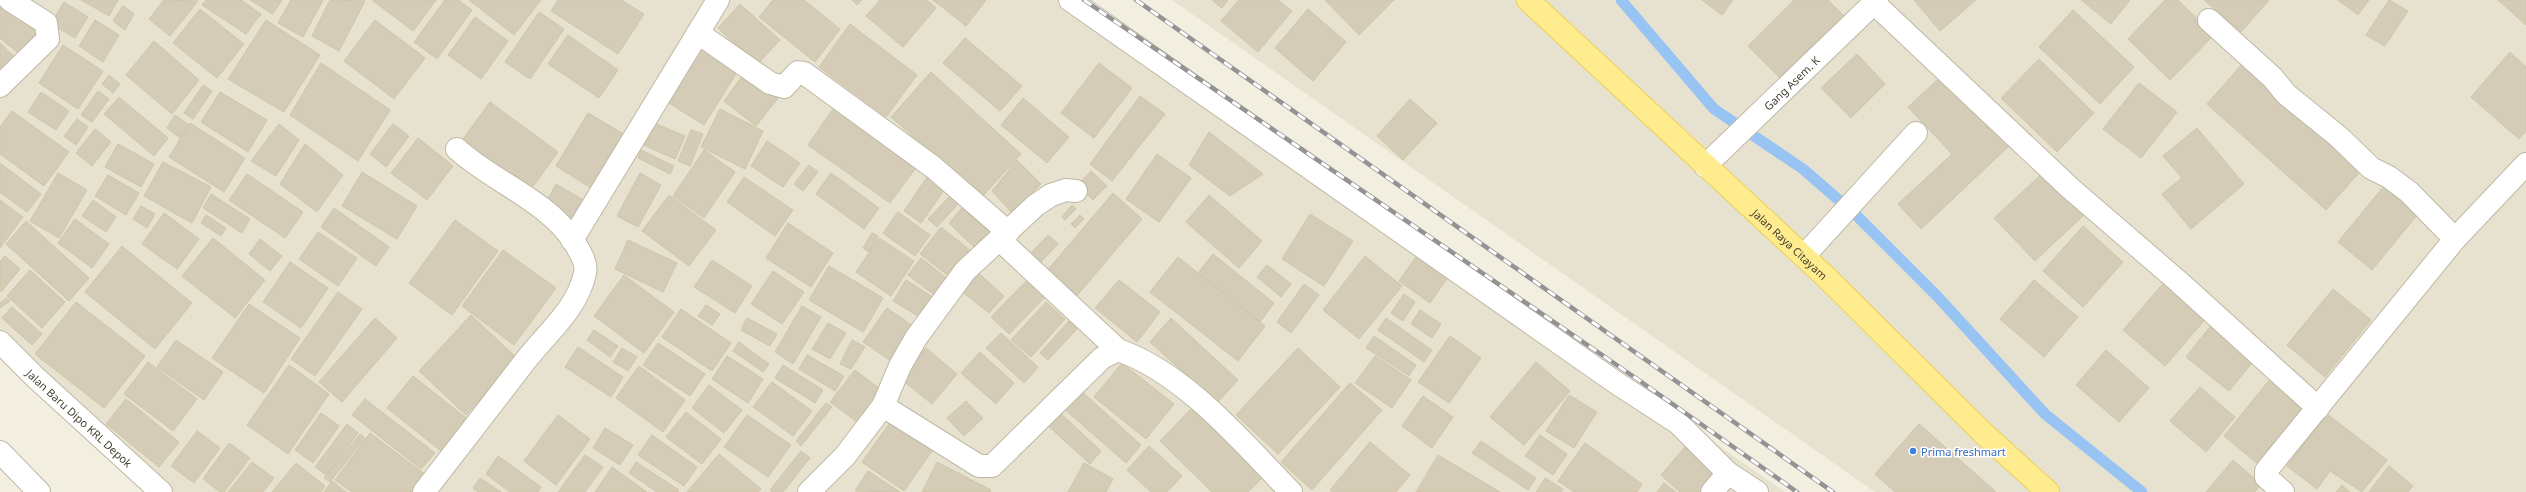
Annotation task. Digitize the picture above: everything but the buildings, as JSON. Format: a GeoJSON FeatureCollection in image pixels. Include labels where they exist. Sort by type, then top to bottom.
{"type":"FeatureCollection","features":[{"type":"Feature","properties":{"kind":"main road","name":"Jalan Raya Citayam"},"geometry":{"type":"LineString","coordinates":[[1528,0],[1712,160],[1811,249],[1982,432],[2048,492]]}},
{"type":"Feature","properties":{"kind":"street"},"geometry":{"type":"LineString","coordinates":[[0,86],[48,39],[46,23],[10,0]]}},
{"type":"Feature","properties":{"kind":"street"},"geometry":{"type":"LineString","coordinates":[[572,240],[718,0]]}},
{"type":"Feature","properties":{"kind":"street"},"geometry":{"type":"LineString","coordinates":[[1070,0],[1609,377],[1678,422],[1728,473],[1757,492]]}},
{"type":"Feature","properties":{"kind":"street"},"geometry":{"type":"LineString","coordinates":[[1875,1],[2070,188],[2179,282],[2318,408]]}},
{"type":"Feature","properties":{"kind":"street","name":"Gang Asem. K"},"geometry":{"type":"LineString","coordinates":[[1712,160],[1875,1]]}},
{"type":"Feature","properties":{"kind":"street"},"geometry":{"type":"LineString","coordinates":[[2209,20],[2268,73],[2286,94],[2339,137],[2371,168],[2389,177],[2408,192],[2455,239]]}},
{"type":"Feature","properties":{"kind":"street"},"geometry":{"type":"LineString","coordinates":[[698,33],[770,82],[784,87],[798,72],[804,72],[933,167],[1118,350],[1135,355],[1160,371],[1189,393],[1227,427],[1291,492]]}},
{"type":"Feature","properties":{"kind":"street"},"geometry":{"type":"LineString","coordinates":[[1811,249],[1916,133]]}},
{"type":"Feature","properties":{"kind":"street"},"geometry":{"type":"LineString","coordinates":[[424,492],[527,358],[569,309],[586,272],[584,262],[572,240],[550,215],[472,162],[457,149]]}},
{"type":"Feature","properties":{"kind":"street"},"geometry":{"type":"LineString","coordinates":[[2283,492],[2266,477],[2266,471],[2455,239],[2526,164]]}},
{"type":"Feature","properties":{"kind":"street"},"geometry":{"type":"LineString","coordinates":[[809,492],[845,456],[883,406],[900,366],[943,298],[965,271],[1036,205],[1051,195],[1066,190],[1076,192]]}},
{"type":"Feature","properties":{"kind":"street","name":"Jalan Baru Dipo KRL Depok"},"geometry":{"type":"LineString","coordinates":[[0,342],[35,377],[161,492]]}},
{"type":"Feature","properties":{"kind":"street"},"geometry":{"type":"LineString","coordinates":[[883,406],[980,466],[992,466],[1102,358],[1118,350]]}},
{"type":"Feature","properties":{"kind":"street"},"geometry":{"type":"LineString","coordinates":[[0,452],[39,492]]}},
{"type":"Feature","properties":{"kind":"street"},"geometry":{"type":"LineString","coordinates":[[1712,492],[1728,473]]}},
{"type":"Feature","properties":{"kind":"shaded area"},"geometry":{"type":"Polygon","coordinates":[[[0,0],[1083,0],[1785,492],[149,492],[0,354],[0,0]]]}},
{"type":"Feature","properties":{"kind":"shaded area"},"geometry":{"type":"Polygon","coordinates":[[[1172,0],[2526,0],[2526,492],[1875,492],[1172,0]]]}},
{"type":"Feature","properties":{"kind":"waterway"},"geometry":{"type":"LineString","coordinates":[[1621,0],[1714,109],[1803,169],[1856,215],[1937,296],[2045,414],[2142,492]]}},
{"type":"Feature","properties":{"kind":"railway"},"geometry":{"type":"LineString","coordinates":[[1084,0],[1640,381],[1797,492]]}},
{"type":"Feature","properties":{"kind":"railway"},"geometry":{"type":"LineString","coordinates":[[1136,0],[1833,492]]}},
{"type":"Feature","properties":{"kind":"place","name":"Prima freshmart"},"geometry":{"type":"Point","coordinates":[1913,451]}}]}
